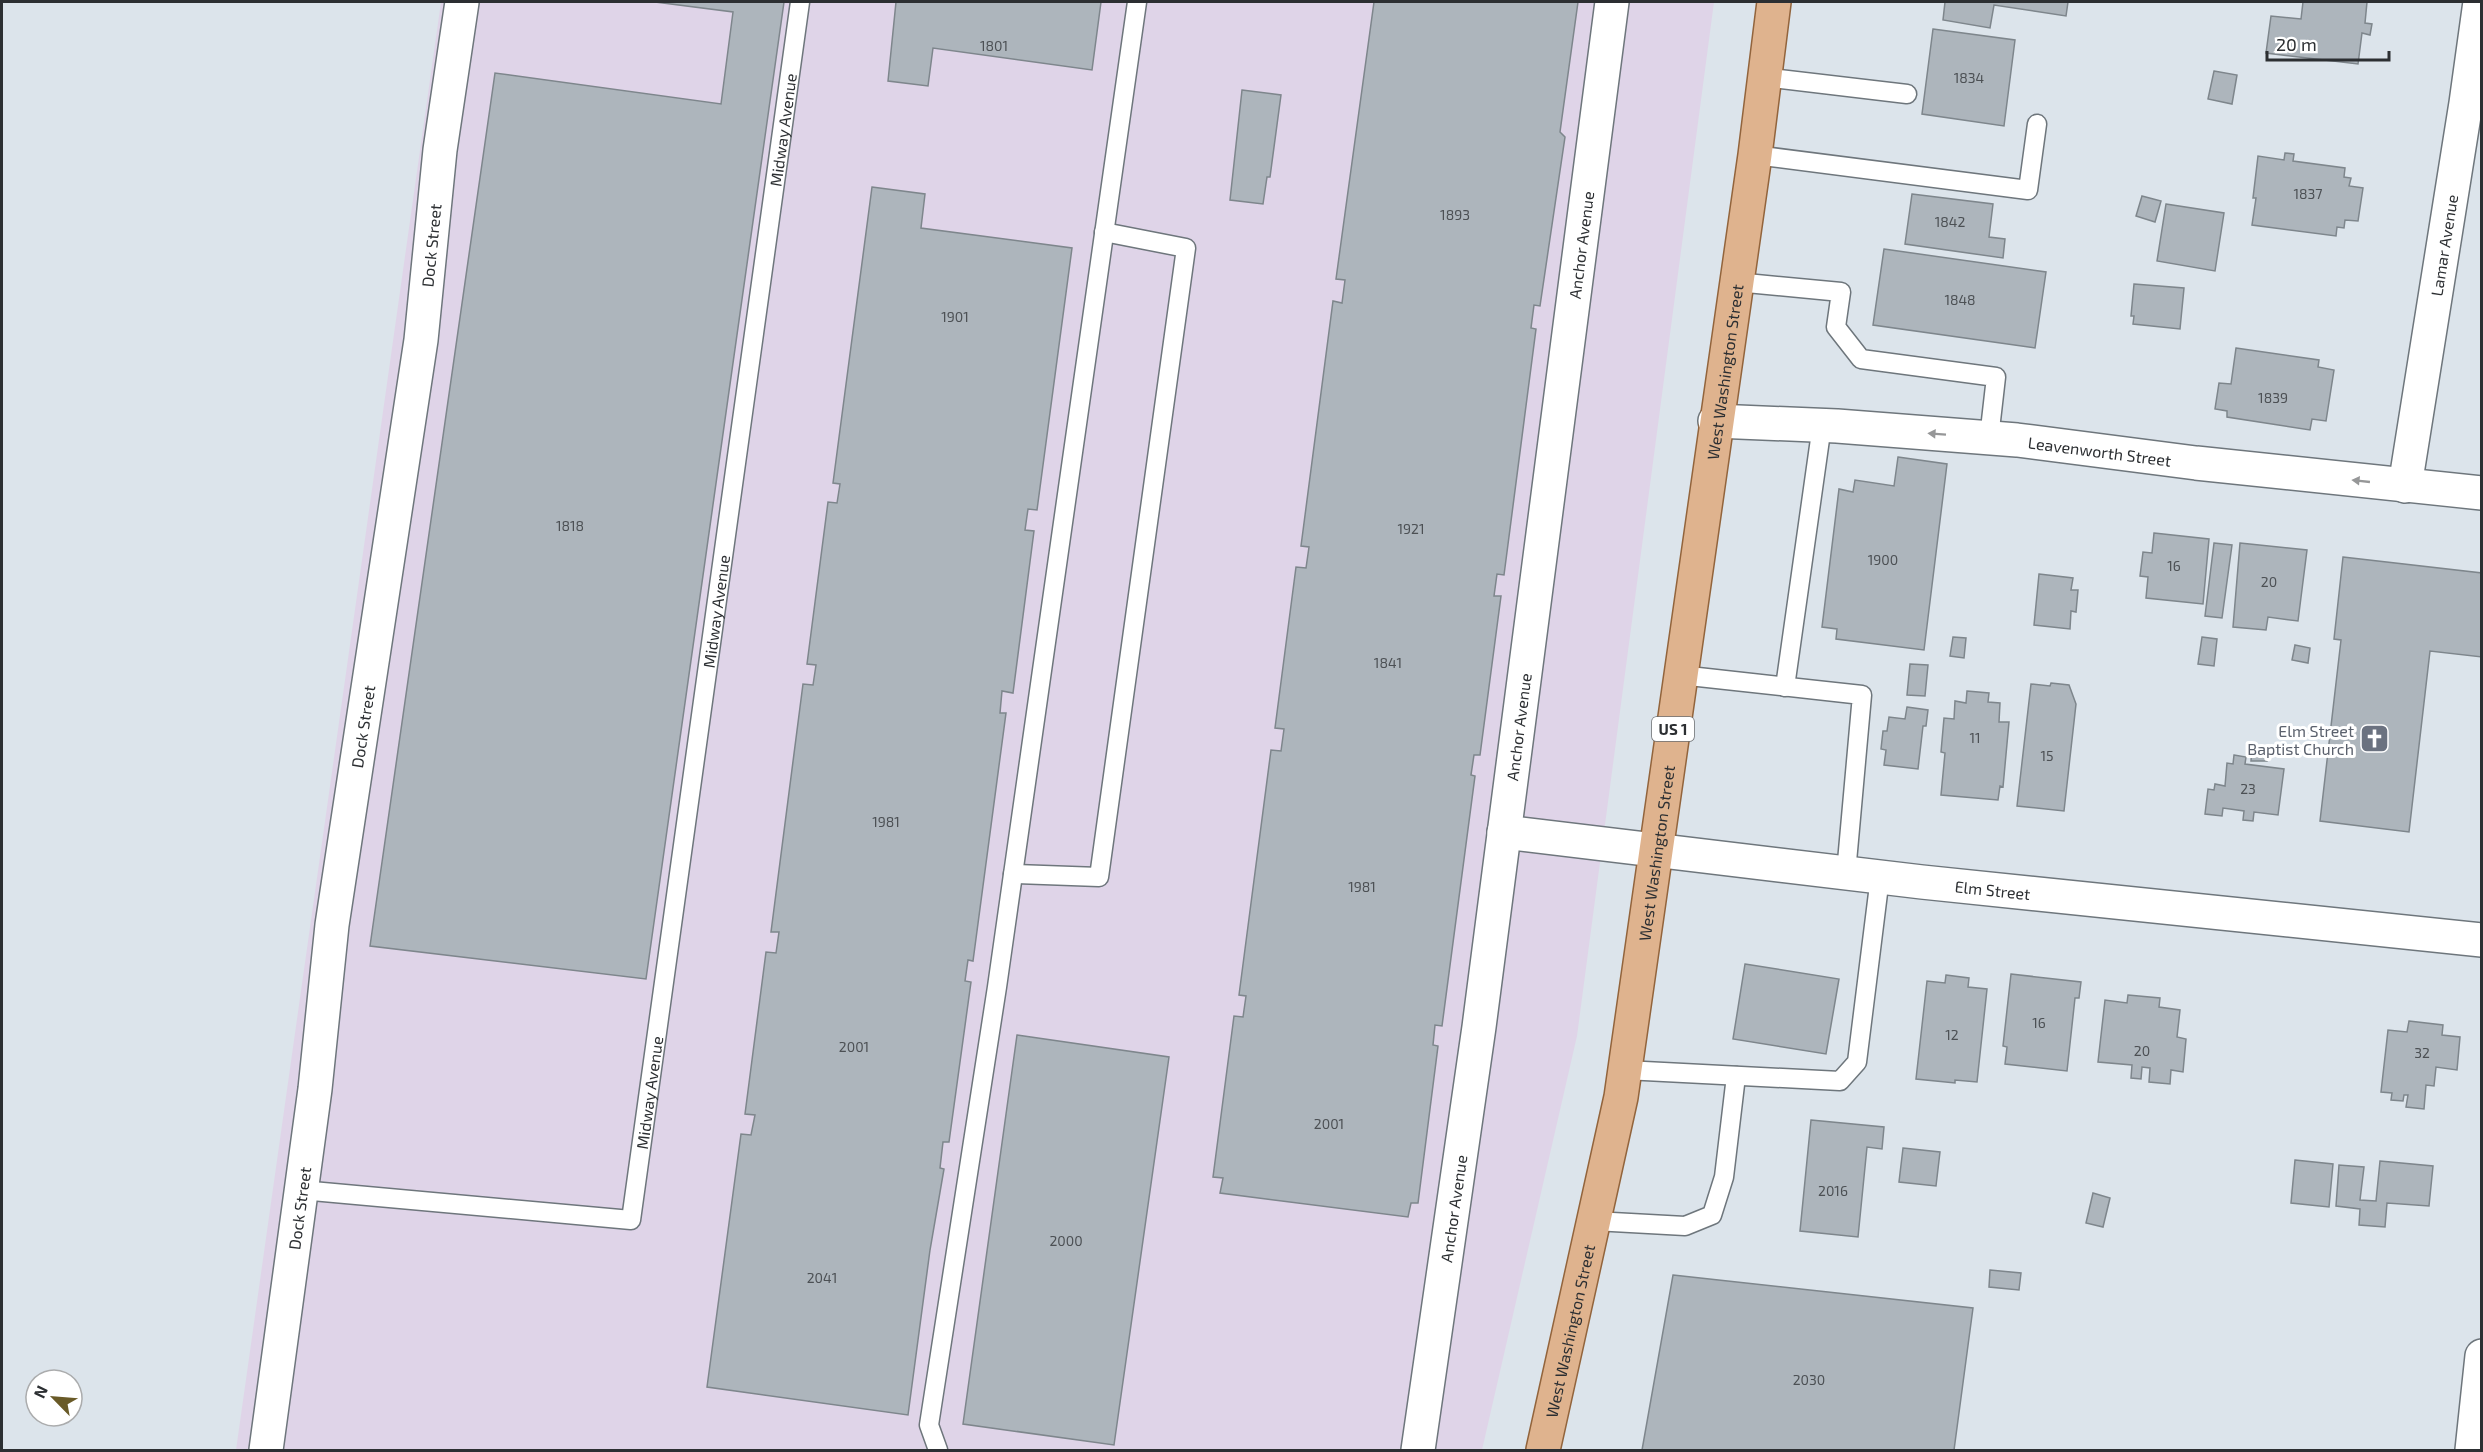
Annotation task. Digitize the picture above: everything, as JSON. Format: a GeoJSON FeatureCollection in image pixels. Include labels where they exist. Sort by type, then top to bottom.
{"type":"FeatureCollection","features":[{"type":"Feature","properties":{"kind":"main road","name":"West Washington Street"},"geometry":{"type":"LineString","coordinates":[[1543,1450],[1621,1097],[1755,155],[1774,2]]}},
{"type":"Feature","properties":{"kind":"street","name":"Dock Street"},"geometry":{"type":"LineString","coordinates":[[266,1450],[301,1190],[332,925],[421,340],[440,150],[462,2]]}},
{"type":"Feature","properties":{"kind":"street","name":"Anchor Avenue"},"geometry":{"type":"LineString","coordinates":[[1418,1450],[1479,1027],[1612,2]]}},
{"type":"Feature","properties":{"kind":"street","name":"Lamar Avenue"},"geometry":{"type":"LineString","coordinates":[[2405,486],[2480,2]]}},
{"type":"Feature","properties":{"kind":"street","name":"Leavenworth Street"},"geometry":{"type":"LineString","coordinates":[[1716,421],[1822,425],[1989,438],[2405,486],[2481,492]]}},
{"type":"Feature","properties":{"kind":"street","name":"Elm Street"},"geometry":{"type":"LineString","coordinates":[[1504,832],[1880,877],[2481,940]]}},
{"type":"Feature","properties":{"kind":"street"},"geometry":{"type":"LineString","coordinates":[[2472,1450],[2481,1356]]}},
{"type":"Feature","properties":{"kind":"lane","name":"Midway Avenue"},"geometry":{"type":"LineString","coordinates":[[301,1190],[631,1220],[800,2]]}},
{"type":"Feature","properties":{"kind":"lane"},"geometry":{"type":"LineString","coordinates":[[938,1450],[929,1425],[1013,874],[1137,2]]}},
{"type":"Feature","properties":{"kind":"lane"},"geometry":{"type":"LineString","coordinates":[[1763,77],[1907,94]]}},
{"type":"Feature","properties":{"kind":"lane"},"geometry":{"type":"LineString","coordinates":[[1755,155],[2028,190],[2037,124]]}},
{"type":"Feature","properties":{"kind":"lane"},"geometry":{"type":"LineString","coordinates":[[1013,874],[1098,877],[1186,248],[1104,232]]}},
{"type":"Feature","properties":{"kind":"lane"},"geometry":{"type":"LineString","coordinates":[[1736,282],[1841,292],[1836,327],[1861,359],[1996,377],[1989,438]]}},
{"type":"Feature","properties":{"kind":"lane"},"geometry":{"type":"LineString","coordinates":[[1785,687],[1822,425]]}},
{"type":"Feature","properties":{"kind":"lane"},"geometry":{"type":"LineString","coordinates":[[1680,675],[1862,695],[1846,873]]}},
{"type":"Feature","properties":{"kind":"lane"},"geometry":{"type":"LineString","coordinates":[[1625,1070],[1840,1081],[1857,1062],[1880,877]]}},
{"type":"Feature","properties":{"kind":"lane"},"geometry":{"type":"LineString","coordinates":[[1594,1221],[1685,1226],[1712,1215],[1724,1177],[1736,1076]]}},
{"type":"Feature","properties":{"kind":"shaded area"},"geometry":{"type":"Polygon","coordinates":[[[441,2],[1714,2],[1577,1036],[1482,1450],[236,1450],[441,2]]]}},
{"type":"Feature","properties":{"kind":"building"},"geometry":{"type":"Polygon","coordinates":[[[655,2],[784,2],[646,979],[370,946],[495,73],[721,104],[733,12],[655,2]]]}},
{"type":"Feature","properties":{"kind":"building"},"geometry":{"type":"Polygon","coordinates":[[[896,2],[1101,2],[1092,70],[933,48],[928,86],[888,81],[896,2]]]}},
{"type":"Feature","properties":{"kind":"building"},"geometry":{"type":"Polygon","coordinates":[[[1374,2],[1578,2],[1560,132],[1565,137],[1540,306],[1534,305],[1531,328],[1536,329],[1504,575],[1497,574],[1494,596],[1501,596],[1480,755],[1474,755],[1471,775],[1475,776],[1442,1026],[1435,1025],[1433,1045],[1438,1046],[1418,1203],[1411,1203],[1408,1217],[1220,1193],[1223,1178],[1213,1177],[1234,1016],[1243,1017],[1246,996],[1239,995],[1271,750],[1281,751],[1284,729],[1275,728],[1296,567],[1306,568],[1309,547],[1301,546],[1333,301],[1342,303],[1345,280],[1336,279],[1374,2]]]}},
{"type":"Feature","properties":{"kind":"building"},"geometry":{"type":"Polygon","coordinates":[[[1945,2],[2068,2],[2066,16],[1994,5],[1990,28],[1943,20],[1945,2]]]}},
{"type":"Feature","properties":{"kind":"building"},"geometry":{"type":"Polygon","coordinates":[[[2303,2],[2367,2],[2365,23],[2372,24],[2370,35],[2362,33],[2358,64],[2266,53],[2271,16],[2301,19],[2303,2]]]}},
{"type":"Feature","properties":{"kind":"building"},"geometry":{"type":"Polygon","coordinates":[[[1933,29],[2015,40],[2004,126],[1922,114],[1933,29]]]}},
{"type":"Feature","properties":{"kind":"building"},"geometry":{"type":"Polygon","coordinates":[[[2214,71],[2237,75],[2232,104],[2208,99],[2214,71]]]}},
{"type":"Feature","properties":{"kind":"building"},"geometry":{"type":"Polygon","coordinates":[[[1242,90],[1281,95],[1270,177],[1267,177],[1263,204],[1230,200],[1242,90]]]}},
{"type":"Feature","properties":{"kind":"building"},"geometry":{"type":"Polygon","coordinates":[[[2285,153],[2294,154],[2293,161],[2345,168],[2344,177],[2351,178],[2349,186],[2363,188],[2358,221],[2345,220],[2344,228],[2337,227],[2336,236],[2252,225],[2258,156],[2284,160],[2285,153]]]}},
{"type":"Feature","properties":{"kind":"building"},"geometry":{"type":"Polygon","coordinates":[[[872,187],[925,194],[921,228],[1072,248],[1037,510],[1028,509],[1025,530],[1034,531],[1013,693],[1002,691],[1000,713],[1006,713],[973,961],[968,960],[965,981],[971,982],[949,1142],[943,1142],[940,1168],[944,1169],[930,1250],[908,1415],[707,1387],[741,1134],[751,1135],[755,1115],[745,1114],[766,952],[776,953],[779,932],[771,932],[803,684],[813,685],[816,665],[807,664],[828,502],[837,503],[840,484],[833,483],[872,187]]]}},
{"type":"Feature","properties":{"kind":"building"},"geometry":{"type":"Polygon","coordinates":[[[1912,194],[1993,204],[1989,237],[2005,239],[2003,258],[1905,244],[1912,194]]]}},
{"type":"Feature","properties":{"kind":"building"},"geometry":{"type":"Polygon","coordinates":[[[2142,196],[2161,201],[2155,222],[2136,216],[2142,196]]]}},
{"type":"Feature","properties":{"kind":"building"},"geometry":{"type":"Polygon","coordinates":[[[2166,204],[2224,213],[2215,271],[2157,261],[2166,204]]]}},
{"type":"Feature","properties":{"kind":"building"},"geometry":{"type":"Polygon","coordinates":[[[1884,249],[2046,272],[2035,348],[1873,325],[1884,249]]]}},
{"type":"Feature","properties":{"kind":"building"},"geometry":{"type":"Polygon","coordinates":[[[2134,284],[2184,288],[2180,329],[2133,324],[2134,316],[2131,316],[2134,284]]]}},
{"type":"Feature","properties":{"kind":"building"},"geometry":{"type":"Polygon","coordinates":[[[2236,348],[2319,360],[2318,367],[2334,370],[2326,421],[2312,419],[2310,430],[2227,417],[2227,411],[2215,409],[2219,383],[2231,384],[2236,348]]]}},
{"type":"Feature","properties":{"kind":"building"},"geometry":{"type":"Polygon","coordinates":[[[1898,457],[1947,464],[1924,650],[1836,639],[1837,629],[1822,627],[1839,489],[1853,492],[1855,480],[1894,486],[1898,457]]]}},
{"type":"Feature","properties":{"kind":"building"},"geometry":{"type":"Polygon","coordinates":[[[2154,533],[2209,539],[2203,604],[2146,598],[2148,577],[2140,576],[2143,552],[2152,553],[2154,533]]]}},
{"type":"Feature","properties":{"kind":"building"},"geometry":{"type":"Polygon","coordinates":[[[2214,543],[2232,545],[2222,618],[2205,616],[2214,543]]]}},
{"type":"Feature","properties":{"kind":"building"},"geometry":{"type":"Polygon","coordinates":[[[2240,543],[2307,550],[2298,621],[2268,617],[2266,630],[2233,627],[2240,543]]]}},
{"type":"Feature","properties":{"kind":"building","name":"Elm Street Baptist Church"},"geometry":{"type":"Polygon","coordinates":[[[2343,557],[2482,573],[2482,657],[2430,651],[2409,832],[2320,821],[2341,640],[2334,639],[2343,557]]]}},
{"type":"Feature","properties":{"kind":"building"},"geometry":{"type":"Polygon","coordinates":[[[2039,574],[2073,578],[2071,590],[2078,590],[2076,612],[2071,611],[2070,629],[2034,625],[2039,574]]]}},
{"type":"Feature","properties":{"kind":"building"},"geometry":{"type":"Polygon","coordinates":[[[1953,637],[1966,638],[1964,658],[1950,656],[1953,637]]]}},
{"type":"Feature","properties":{"kind":"building"},"geometry":{"type":"Polygon","coordinates":[[[2202,637],[2217,639],[2214,666],[2198,664],[2202,637]]]}},
{"type":"Feature","properties":{"kind":"building"},"geometry":{"type":"Polygon","coordinates":[[[2295,645],[2310,648],[2308,663],[2292,660],[2295,645]]]}},
{"type":"Feature","properties":{"kind":"building"},"geometry":{"type":"Polygon","coordinates":[[[1910,664],[1928,665],[1925,696],[1907,695],[1910,664]]]}},
{"type":"Feature","properties":{"kind":"building"},"geometry":{"type":"Polygon","coordinates":[[[2051,683],[2069,685],[2076,704],[2064,811],[2017,806],[2031,684],[2050,686],[2051,683]]]}},
{"type":"Feature","properties":{"kind":"building"},"geometry":{"type":"Polygon","coordinates":[[[1967,691],[1989,693],[1988,702],[2000,703],[1999,722],[2009,722],[2003,787],[2000,786],[1998,800],[1941,795],[1945,753],[1941,752],[1944,718],[1954,719],[1955,701],[1966,703],[1967,691]]]}},
{"type":"Feature","properties":{"kind":"building"},"geometry":{"type":"Polygon","coordinates":[[[1907,707],[1928,710],[1926,726],[1923,726],[1918,769],[1884,765],[1886,750],[1881,749],[1883,731],[1887,731],[1889,717],[1905,719],[1907,707]]]}},
{"type":"Feature","properties":{"kind":"building"},"geometry":{"type":"Polygon","coordinates":[[[2252,746],[2268,746],[2267,761],[2251,761],[2252,746]]]}},
{"type":"Feature","properties":{"kind":"building"},"geometry":{"type":"Polygon","coordinates":[[[2234,755],[2246,757],[2245,764],[2284,769],[2278,815],[2254,812],[2253,821],[2243,820],[2244,811],[2223,808],[2222,816],[2205,814],[2208,789],[2214,790],[2215,784],[2225,786],[2227,763],[2233,764],[2234,755]]]}},
{"type":"Feature","properties":{"kind":"building"},"geometry":{"type":"Polygon","coordinates":[[[1745,964],[1839,979],[1826,1054],[1733,1039],[1745,964]]]}},
{"type":"Feature","properties":{"kind":"building"},"geometry":{"type":"Polygon","coordinates":[[[2011,974],[2081,982],[2079,998],[2075,998],[2067,1071],[2005,1064],[2007,1047],[2003,1046],[2011,974]]]}},
{"type":"Feature","properties":{"kind":"building"},"geometry":{"type":"Polygon","coordinates":[[[1946,975],[1969,978],[1968,987],[1987,989],[1977,1082],[1955,1080],[1955,1083],[1916,1079],[1927,981],[1945,983],[1946,975]]]}},
{"type":"Feature","properties":{"kind":"building"},"geometry":{"type":"Polygon","coordinates":[[[2128,995],[2160,998],[2159,1007],[2180,1010],[2177,1037],[2186,1039],[2183,1072],[2171,1070],[2170,1084],[2149,1082],[2150,1068],[2142,1067],[2141,1079],[2131,1078],[2132,1065],[2098,1062],[2105,1000],[2127,1003],[2128,995]]]}},
{"type":"Feature","properties":{"kind":"building"},"geometry":{"type":"Polygon","coordinates":[[[2409,1021],[2443,1025],[2442,1035],[2460,1037],[2457,1070],[2436,1067],[2434,1086],[2426,1085],[2424,1109],[2406,1107],[2408,1095],[2404,1095],[2403,1101],[2391,1100],[2392,1093],[2381,1092],[2388,1030],[2407,1032],[2409,1021]]]}},
{"type":"Feature","properties":{"kind":"building"},"geometry":{"type":"Polygon","coordinates":[[[1017,1035],[1169,1057],[1114,1445],[963,1424],[1017,1035]]]}},
{"type":"Feature","properties":{"kind":"building"},"geometry":{"type":"Polygon","coordinates":[[[1811,1120],[1884,1127],[1882,1149],[1867,1147],[1858,1237],[1800,1231],[1811,1120]]]}},
{"type":"Feature","properties":{"kind":"building"},"geometry":{"type":"Polygon","coordinates":[[[1903,1148],[1940,1152],[1936,1186],[1899,1182],[1903,1148]]]}},
{"type":"Feature","properties":{"kind":"building"},"geometry":{"type":"Polygon","coordinates":[[[2295,1160],[2333,1164],[2329,1207],[2291,1203],[2295,1160]]]}},
{"type":"Feature","properties":{"kind":"building"},"geometry":{"type":"Polygon","coordinates":[[[2380,1161],[2433,1166],[2429,1206],[2387,1203],[2385,1227],[2359,1225],[2360,1209],[2336,1206],[2339,1165],[2364,1167],[2360,1200],[2376,1201],[2380,1161]]]}},
{"type":"Feature","properties":{"kind":"building"},"geometry":{"type":"Polygon","coordinates":[[[2093,1193],[2110,1198],[2103,1227],[2086,1223],[2093,1193]]]}},
{"type":"Feature","properties":{"kind":"building"},"geometry":{"type":"Polygon","coordinates":[[[1990,1270],[2021,1273],[2019,1290],[1989,1287],[1990,1270]]]}},
{"type":"Feature","properties":{"kind":"building"},"geometry":{"type":"Polygon","coordinates":[[[1673,1275],[1973,1308],[1954,1450],[1642,1450],[1673,1275]]]}},
{"type":"Feature","properties":{"kind":"place","name":"Elm Street Baptist Church"},"geometry":{"type":"Point","coordinates":[2375,739]}}]}
